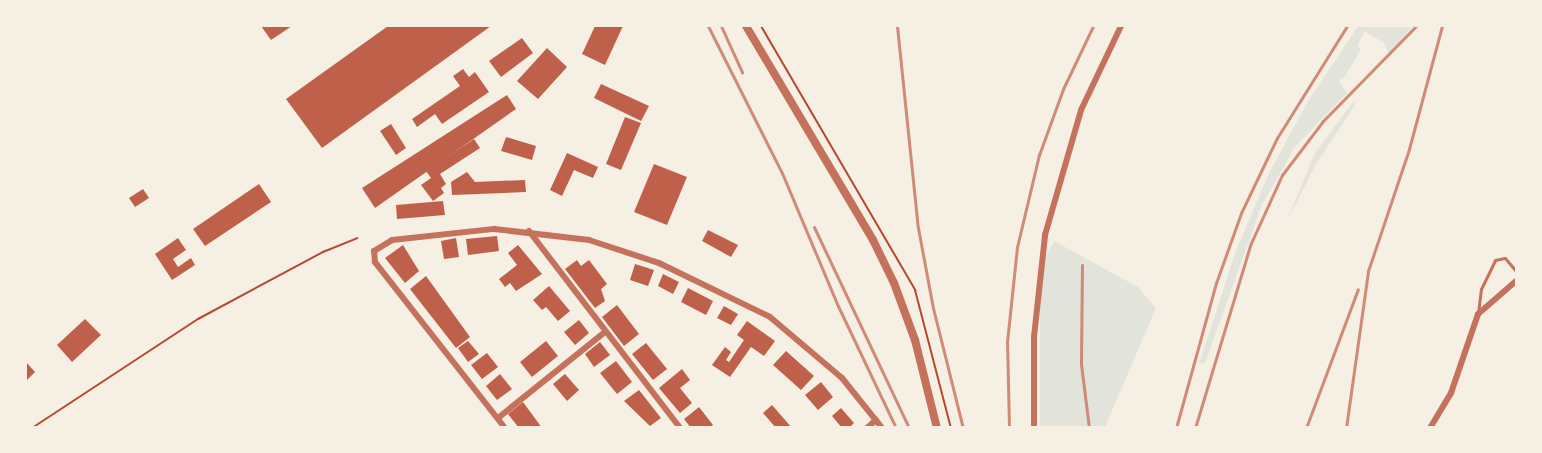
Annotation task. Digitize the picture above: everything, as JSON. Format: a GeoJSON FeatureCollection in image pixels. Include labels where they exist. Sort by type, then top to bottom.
{"type":"FeatureCollection","features":[{"type":"Feature","properties":{"kind":"street"},"geometry":{"type":"LineString","coordinates":[[746,26],[873,240],[894,284],[915,340],[937,428]]}},
{"type":"Feature","properties":{"kind":"street"},"geometry":{"type":"LineString","coordinates":[[1034,428],[1034,338],[1045,235],[1081,110],[1121,26]]}},
{"type":"Feature","properties":{"kind":"street"},"geometry":{"type":"LineString","coordinates":[[505,428],[375,262],[374,251],[392,240],[464,229],[529,231],[589,240],[659,263],[750,304],[819,356],[882,428]]}},
{"type":"Feature","properties":{"kind":"street"},"geometry":{"type":"LineString","coordinates":[[529,231],[680,428]]}},
{"type":"Feature","properties":{"kind":"street"},"geometry":{"type":"LineString","coordinates":[[1430,428],[1451,393],[1478,314],[1516,281]]}},
{"type":"Feature","properties":{"kind":"street"},"geometry":{"type":"LineString","coordinates":[[498,418],[605,332]]}},
{"type":"Feature","properties":{"kind":"street"},"geometry":{"type":"LineString","coordinates":[[867,428],[876,420]]}},
{"type":"Feature","properties":{"kind":"lane"},"geometry":{"type":"LineString","coordinates":[[1478,314],[1481,289],[1495,260],[1505,258],[1516,271]]}},
{"type":"Feature","properties":{"kind":"path"},"geometry":{"type":"LineString","coordinates":[[32,428],[198,319],[323,252],[357,238]]}},
{"type":"Feature","properties":{"kind":"shaded area"},"geometry":{"type":"Polygon","coordinates":[[[1358,26],[1413,26],[1389,54],[1384,43],[1364,31],[1358,46],[1361,49],[1344,78],[1339,81],[1347,93],[1295,147],[1262,205],[1205,363],[1199,364],[1235,253],[1270,171],[1308,101],[1358,26]]]}},
{"type":"Feature","properties":{"kind":"shaded area"},"geometry":{"type":"Polygon","coordinates":[[[1353,102],[1355,105],[1316,164],[1286,223],[1315,153],[1353,102]]]}},
{"type":"Feature","properties":{"kind":"shaded area"},"geometry":{"type":"Polygon","coordinates":[[[1054,241],[1138,287],[1156,308],[1105,427],[1040,428],[1040,303],[1045,258],[1054,241]]]}},
{"type":"Feature","properties":{"kind":"building"},"geometry":{"type":"Polygon","coordinates":[[[261,26],[292,26],[271,40],[261,26]]]}},
{"type":"Feature","properties":{"kind":"building"},"geometry":{"type":"Polygon","coordinates":[[[388,26],[491,26],[322,148],[286,99],[388,26]]]}},
{"type":"Feature","properties":{"kind":"building"},"geometry":{"type":"Polygon","coordinates":[[[595,26],[623,26],[605,65],[582,54],[595,26]]]}},
{"type":"Feature","properties":{"kind":"building"},"geometry":{"type":"Polygon","coordinates":[[[522,38],[533,53],[501,77],[489,61],[522,38]]]}},
{"type":"Feature","properties":{"kind":"building"},"geometry":{"type":"Polygon","coordinates":[[[547,48],[567,67],[538,99],[517,81],[547,48]]]}},
{"type":"Feature","properties":{"kind":"building"},"geometry":{"type":"Polygon","coordinates":[[[463,69],[469,77],[475,72],[489,92],[442,124],[435,114],[417,127],[412,119],[460,86],[453,76],[463,69]]]}},
{"type":"Feature","properties":{"kind":"building"},"geometry":{"type":"Polygon","coordinates":[[[601,84],[649,106],[641,121],[594,98],[601,84]]]}},
{"type":"Feature","properties":{"kind":"building"},"geometry":{"type":"Polygon","coordinates":[[[507,95],[516,109],[375,208],[362,188],[507,95]]]}},
{"type":"Feature","properties":{"kind":"building"},"geometry":{"type":"Polygon","coordinates":[[[625,117],[641,123],[621,170],[606,164],[625,117]]]}},
{"type":"Feature","properties":{"kind":"building"},"geometry":{"type":"Polygon","coordinates":[[[391,124],[406,148],[396,155],[380,131],[391,124]]]}},
{"type":"Feature","properties":{"kind":"building"},"geometry":{"type":"Polygon","coordinates":[[[506,137],[536,146],[532,160],[501,151],[506,137]]]}},
{"type":"Feature","properties":{"kind":"building"},"geometry":{"type":"Polygon","coordinates":[[[474,139],[480,148],[440,174],[446,184],[441,188],[444,193],[433,201],[421,185],[431,178],[426,171],[474,139]]]}},
{"type":"Feature","properties":{"kind":"building"},"geometry":{"type":"Polygon","coordinates":[[[567,153],[598,167],[593,178],[574,170],[562,196],[550,190],[567,153]]]}},
{"type":"Feature","properties":{"kind":"building"},"geometry":{"type":"Polygon","coordinates":[[[654,164],[687,177],[667,225],[634,212],[654,164]]]}},
{"type":"Feature","properties":{"kind":"building"},"geometry":{"type":"Polygon","coordinates":[[[467,172],[475,182],[525,180],[526,192],[452,195],[451,182],[467,172]]]}},
{"type":"Feature","properties":{"kind":"building"},"geometry":{"type":"Polygon","coordinates":[[[259,184],[271,202],[205,246],[193,229],[259,184]]]}},
{"type":"Feature","properties":{"kind":"building"},"geometry":{"type":"Polygon","coordinates":[[[143,189],[149,198],[135,207],[129,198],[143,189]]]}},
{"type":"Feature","properties":{"kind":"building"},"geometry":{"type":"Polygon","coordinates":[[[443,201],[445,215],[397,219],[396,205],[443,201]]]}},
{"type":"Feature","properties":{"kind":"building"},"geometry":{"type":"Polygon","coordinates":[[[708,230],[738,245],[731,257],[702,241],[708,230]]]}},
{"type":"Feature","properties":{"kind":"building"},"geometry":{"type":"Polygon","coordinates":[[[497,236],[499,251],[468,255],[466,239],[497,236]]]}},
{"type":"Feature","properties":{"kind":"building"},"geometry":{"type":"Polygon","coordinates":[[[178,238],[186,250],[173,259],[178,267],[191,258],[195,265],[172,280],[155,254],[178,238]]]}},
{"type":"Feature","properties":{"kind":"building"},"geometry":{"type":"Polygon","coordinates":[[[456,238],[459,257],[444,259],[441,241],[456,238]]]}},
{"type":"Feature","properties":{"kind":"building"},"geometry":{"type":"Polygon","coordinates":[[[403,245],[419,271],[405,283],[385,258],[403,245]]]}},
{"type":"Feature","properties":{"kind":"building"},"geometry":{"type":"Polygon","coordinates":[[[518,245],[542,274],[516,291],[510,283],[505,287],[499,279],[517,265],[508,253],[518,245]]]}},
{"type":"Feature","properties":{"kind":"building"},"geometry":{"type":"Polygon","coordinates":[[[577,260],[581,266],[589,260],[607,284],[601,289],[605,301],[595,308],[565,269],[577,260]]]}},
{"type":"Feature","properties":{"kind":"building"},"geometry":{"type":"Polygon","coordinates":[[[635,264],[654,270],[648,286],[630,280],[635,264]]]}},
{"type":"Feature","properties":{"kind":"building"},"geometry":{"type":"Polygon","coordinates":[[[663,274],[679,282],[673,294],[658,286],[663,274]]]}},
{"type":"Feature","properties":{"kind":"building"},"geometry":{"type":"Polygon","coordinates":[[[426,276],[470,337],[456,348],[410,289],[426,276]]]}},
{"type":"Feature","properties":{"kind":"building"},"geometry":{"type":"Polygon","coordinates":[[[549,286],[570,311],[558,321],[546,307],[542,310],[533,300],[549,286]]]}},
{"type":"Feature","properties":{"kind":"building"},"geometry":{"type":"Polygon","coordinates":[[[688,288],[713,301],[706,315],[681,302],[688,288]]]}},
{"type":"Feature","properties":{"kind":"building"},"geometry":{"type":"Polygon","coordinates":[[[617,305],[639,334],[624,346],[602,317],[617,305]]]}},
{"type":"Feature","properties":{"kind":"building"},"geometry":{"type":"Polygon","coordinates":[[[724,306],[738,314],[731,325],[717,318],[724,306]]]}},
{"type":"Feature","properties":{"kind":"building"},"geometry":{"type":"Polygon","coordinates":[[[85,319],[101,335],[72,362],[57,345],[85,319]]]}},
{"type":"Feature","properties":{"kind":"building"},"geometry":{"type":"Polygon","coordinates":[[[579,320],[589,333],[575,345],[564,332],[579,320]]]}},
{"type":"Feature","properties":{"kind":"building"},"geometry":{"type":"Polygon","coordinates":[[[747,321],[775,341],[764,356],[751,347],[730,377],[712,365],[725,347],[731,352],[726,360],[729,362],[744,340],[737,335],[747,321]]]}},
{"type":"Feature","properties":{"kind":"building"},"geometry":{"type":"Polygon","coordinates":[[[468,341],[479,354],[468,362],[458,348],[468,341]]]}},
{"type":"Feature","properties":{"kind":"building"},"geometry":{"type":"Polygon","coordinates":[[[546,341],[558,356],[532,377],[520,362],[546,341]]]}},
{"type":"Feature","properties":{"kind":"building"},"geometry":{"type":"Polygon","coordinates":[[[600,342],[610,355],[594,367],[585,354],[600,342]]]}},
{"type":"Feature","properties":{"kind":"building"},"geometry":{"type":"Polygon","coordinates":[[[646,343],[667,369],[653,380],[632,354],[646,343]]]}},
{"type":"Feature","properties":{"kind":"building"},"geometry":{"type":"Polygon","coordinates":[[[786,351],[814,376],[801,390],[773,365],[786,351]]]}},
{"type":"Feature","properties":{"kind":"building"},"geometry":{"type":"Polygon","coordinates":[[[487,353],[498,367],[482,379],[471,365],[487,353]]]}},
{"type":"Feature","properties":{"kind":"building"},"geometry":{"type":"Polygon","coordinates":[[[616,361],[632,382],[617,394],[600,373],[616,361]]]}},
{"type":"Feature","properties":{"kind":"building"},"geometry":{"type":"Polygon","coordinates":[[[26,362],[35,372],[26,381],[26,362]]]}},
{"type":"Feature","properties":{"kind":"building"},"geometry":{"type":"Polygon","coordinates":[[[682,369],[690,380],[680,388],[692,403],[680,413],[659,388],[682,369]]]}},
{"type":"Feature","properties":{"kind":"building"},"geometry":{"type":"Polygon","coordinates":[[[500,374],[512,389],[497,400],[486,386],[500,374]]]}},
{"type":"Feature","properties":{"kind":"building"},"geometry":{"type":"Polygon","coordinates":[[[565,374],[579,390],[567,401],[553,384],[565,374]]]}},
{"type":"Feature","properties":{"kind":"building"},"geometry":{"type":"Polygon","coordinates":[[[821,382],[833,397],[818,410],[805,395],[821,382]]]}},
{"type":"Feature","properties":{"kind":"building"},"geometry":{"type":"Polygon","coordinates":[[[639,390],[661,418],[650,426],[624,401],[639,390]]]}},
{"type":"Feature","properties":{"kind":"building"},"geometry":{"type":"Polygon","coordinates":[[[523,402],[542,428],[519,428],[508,414],[523,402]]]}},
{"type":"Feature","properties":{"kind":"building"},"geometry":{"type":"Polygon","coordinates":[[[772,405],[792,428],[776,428],[763,413],[772,405]]]}},
{"type":"Feature","properties":{"kind":"building"},"geometry":{"type":"Polygon","coordinates":[[[699,407],[713,425],[710,428],[691,428],[684,419],[699,407]]]}},
{"type":"Feature","properties":{"kind":"building"},"geometry":{"type":"Polygon","coordinates":[[[841,408],[854,423],[849,428],[842,428],[832,416],[841,408]]]}},
{"type":"Feature","properties":{"kind":"railway"},"geometry":{"type":"LineString","coordinates":[[708,26],[782,173],[838,306],[896,428]]}},
{"type":"Feature","properties":{"kind":"railway"},"geometry":{"type":"LineString","coordinates":[[721,26],[742,72]]}},
{"type":"Feature","properties":{"kind":"railway"},"geometry":{"type":"LineString","coordinates":[[897,26],[918,228],[933,308],[963,428]]}},
{"type":"Feature","properties":{"kind":"railway"},"geometry":{"type":"LineString","coordinates":[[1009,428],[1007,342],[1017,247],[1039,155],[1063,89],[1093,26]]}},
{"type":"Feature","properties":{"kind":"railway"},"geometry":{"type":"LineString","coordinates":[[1176,428],[1216,283],[1241,213],[1277,138],[1347,26]]}},
{"type":"Feature","properties":{"kind":"railway"},"geometry":{"type":"LineString","coordinates":[[1195,428],[1251,243],[1282,175],[1323,121],[1416,26]]}},
{"type":"Feature","properties":{"kind":"railway"},"geometry":{"type":"LineString","coordinates":[[1346,428],[1368,271],[1409,149],[1442,26]]}},
{"type":"Feature","properties":{"kind":"railway"},"geometry":{"type":"LineString","coordinates":[[814,227],[909,428]]}},
{"type":"Feature","properties":{"kind":"railway"},"geometry":{"type":"LineString","coordinates":[[1082,265],[1081,364],[1089,428]]}},
{"type":"Feature","properties":{"kind":"railway"},"geometry":{"type":"LineString","coordinates":[[1306,428],[1358,289]]}}]}
